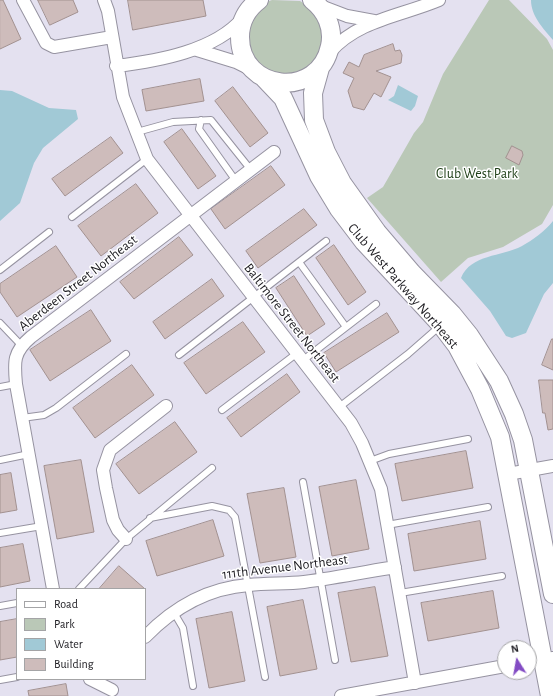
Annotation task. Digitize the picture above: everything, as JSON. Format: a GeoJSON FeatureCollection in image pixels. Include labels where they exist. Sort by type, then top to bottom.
{"type":"FeatureCollection","features":[{"type":"Feature","properties":{"kind":"street"},"geometry":{"type":"LineString","coordinates":[[23,0],[46,42],[54,47],[112,37]]}},
{"type":"Feature","properties":{"kind":"street","name":"Baltimore Street Northeast"},"geometry":{"type":"LineString","coordinates":[[104,0],[123,97],[147,159],[351,423],[370,461],[381,489],[415,683]]}},
{"type":"Feature","properties":{"kind":"street"},"geometry":{"type":"LineString","coordinates":[[197,50],[236,62],[275,82],[287,83],[299,81],[310,76],[324,61],[339,41],[374,21],[435,1]]}},
{"type":"Feature","properties":{"kind":"street"},"geometry":{"type":"LineString","coordinates":[[315,2],[347,16],[374,21]]}},
{"type":"Feature","properties":{"kind":"street","name":"Club West Parkway Northeast"},"geometry":{"type":"LineString","coordinates":[[315,2],[326,15],[331,27],[332,40],[314,93],[314,120],[326,152],[340,180],[377,232],[412,273],[447,319],[457,346],[480,390],[500,437],[541,659],[550,696]]}},
{"type":"Feature","properties":{"kind":"street"},"geometry":{"type":"LineString","coordinates":[[116,66],[197,50],[229,33],[252,6]]}},
{"type":"Feature","properties":{"kind":"street","name":"Club West Parkway Northeast"},"geometry":{"type":"LineString","coordinates":[[252,6],[240,29],[240,45],[246,60],[283,98],[319,176],[351,226],[447,319],[469,335],[499,382],[514,414],[523,440],[553,594]]}},
{"type":"Feature","properties":{"kind":"street","name":"Aberdeen Street Northeast"},"geometry":{"type":"LineString","coordinates":[[53,588],[16,384],[16,355],[21,345],[274,152]]}},
{"type":"Feature","properties":{"kind":"street"},"geometry":{"type":"LineString","coordinates":[[126,539],[118,530],[113,520],[104,470],[106,460],[110,450],[166,406]]}},
{"type":"Feature","properties":{"kind":"street"},"geometry":{"type":"LineString","coordinates":[[508,474],[553,466]]}},
{"type":"Feature","properties":{"kind":"street","name":"111th Avenue Northeast"},"geometry":{"type":"LineString","coordinates":[[146,636],[173,611],[205,595],[224,588],[247,585],[288,584],[395,567]]}},
{"type":"Feature","properties":{"kind":"street"},"geometry":{"type":"LineString","coordinates":[[341,696],[497,668]]}},
{"type":"Feature","properties":{"kind":"street"},"geometry":{"type":"LineString","coordinates":[[93,680],[113,688]]}},
{"type":"Feature","properties":{"kind":"lane"},"geometry":{"type":"LineString","coordinates":[[201,120],[199,129],[236,181]]}},
{"type":"Feature","properties":{"kind":"lane"},"geometry":{"type":"LineString","coordinates":[[137,132],[173,122],[211,120],[251,170]]}},
{"type":"Feature","properties":{"kind":"lane"},"geometry":{"type":"LineString","coordinates":[[72,217],[147,159]]}},
{"type":"Feature","properties":{"kind":"lane"},"geometry":{"type":"LineString","coordinates":[[0,270],[49,232]]}},
{"type":"Feature","properties":{"kind":"lane"},"geometry":{"type":"LineString","coordinates":[[179,355],[326,241]]}},
{"type":"Feature","properties":{"kind":"lane"},"geometry":{"type":"LineString","coordinates":[[299,262],[346,327]]}},
{"type":"Feature","properties":{"kind":"lane"},"geometry":{"type":"LineString","coordinates":[[222,410],[299,357],[346,327],[376,304]]}},
{"type":"Feature","properties":{"kind":"lane"},"geometry":{"type":"LineString","coordinates":[[338,408],[408,354],[447,319]]}},
{"type":"Feature","properties":{"kind":"lane"},"geometry":{"type":"LineString","coordinates":[[0,323],[21,345]]}},
{"type":"Feature","properties":{"kind":"lane"},"geometry":{"type":"LineString","coordinates":[[22,418],[44,414],[56,408],[126,354]]}},
{"type":"Feature","properties":{"kind":"lane"},"geometry":{"type":"LineString","coordinates":[[0,387],[16,384]]}},
{"type":"Feature","properties":{"kind":"lane"},"geometry":{"type":"LineString","coordinates":[[370,461],[389,454],[468,439]]}},
{"type":"Feature","properties":{"kind":"lane"},"geometry":{"type":"LineString","coordinates":[[0,460],[29,454]]}},
{"type":"Feature","properties":{"kind":"lane"},"geometry":{"type":"LineString","coordinates":[[80,588],[126,539],[212,468]]}},
{"type":"Feature","properties":{"kind":"lane"},"geometry":{"type":"LineString","coordinates":[[303,482],[335,660]]}},
{"type":"Feature","properties":{"kind":"lane"},"geometry":{"type":"LineString","coordinates":[[150,518],[212,506],[229,510],[235,517],[238,525],[247,585],[266,677]]}},
{"type":"Feature","properties":{"kind":"lane"},"geometry":{"type":"LineString","coordinates":[[387,525],[488,507]]}},
{"type":"Feature","properties":{"kind":"lane"},"geometry":{"type":"LineString","coordinates":[[0,534],[42,526]]}},
{"type":"Feature","properties":{"kind":"lane"},"geometry":{"type":"LineString","coordinates":[[400,593],[502,576]]}},
{"type":"Feature","properties":{"kind":"lane"},"geometry":{"type":"LineString","coordinates":[[0,606],[16,603]]}},
{"type":"Feature","properties":{"kind":"lane"},"geometry":{"type":"LineString","coordinates":[[173,611],[183,628],[193,686]]}},
{"type":"Feature","properties":{"kind":"lane"},"geometry":{"type":"LineString","coordinates":[[0,680],[16,677]]}},
{"type":"Feature","properties":{"kind":"green space"},"geometry":{"type":"Polygon","coordinates":[[[272,0],[300,1],[311,8],[323,29],[323,42],[319,54],[312,64],[301,72],[289,76],[263,70],[247,49],[248,22],[264,3],[272,0]]]}},
{"type":"Feature","properties":{"kind":"green space","name":"Club West Park"},"geometry":{"type":"Polygon","coordinates":[[[489,0],[509,0],[547,39],[553,50],[553,205],[542,224],[503,247],[468,258],[441,282],[367,198],[383,187],[414,133],[423,122],[443,74],[489,0]]]}},
{"type":"Feature","properties":{"kind":"water"},"geometry":{"type":"Polygon","coordinates":[[[531,0],[553,0],[553,40],[535,17],[531,0]]]}},
{"type":"Feature","properties":{"kind":"water"},"geometry":{"type":"Polygon","coordinates":[[[398,85],[418,96],[415,106],[411,111],[388,100],[394,96],[398,85]]]}},
{"type":"Feature","properties":{"kind":"water"},"geometry":{"type":"Polygon","coordinates":[[[0,90],[12,91],[49,108],[76,110],[78,119],[43,148],[34,163],[20,203],[0,221],[0,90]]]}},
{"type":"Feature","properties":{"kind":"water"},"geometry":{"type":"Polygon","coordinates":[[[553,221],[553,283],[544,294],[526,333],[512,338],[506,336],[490,311],[461,278],[472,264],[487,257],[514,250],[522,246],[539,235],[553,221]]]}},
{"type":"Feature","properties":{"kind":"building"},"geometry":{"type":"Polygon","coordinates":[[[0,0],[3,0],[21,39],[0,49],[0,0]]]}},
{"type":"Feature","properties":{"kind":"building"},"geometry":{"type":"Polygon","coordinates":[[[38,0],[73,0],[78,12],[50,25],[38,0]]]}},
{"type":"Feature","properties":{"kind":"building"},"geometry":{"type":"Polygon","coordinates":[[[128,0],[203,0],[206,16],[133,30],[128,0]]]}},
{"type":"Feature","properties":{"kind":"building"},"geometry":{"type":"Polygon","coordinates":[[[393,44],[395,51],[400,50],[402,55],[401,63],[376,71],[391,77],[381,97],[374,93],[364,110],[353,107],[348,91],[354,78],[343,73],[349,62],[359,67],[364,55],[393,44]]]}},
{"type":"Feature","properties":{"kind":"building"},"geometry":{"type":"Polygon","coordinates":[[[200,79],[204,101],[146,111],[142,90],[200,79]]]}},
{"type":"Feature","properties":{"kind":"building"},"geometry":{"type":"Polygon","coordinates":[[[233,87],[268,133],[250,147],[215,101],[233,87]]]}},
{"type":"Feature","properties":{"kind":"building"},"geometry":{"type":"Polygon","coordinates":[[[182,129],[216,176],[198,189],[164,142],[182,129]]]}},
{"type":"Feature","properties":{"kind":"building"},"geometry":{"type":"Polygon","coordinates":[[[111,137],[123,153],[65,196],[52,179],[111,137]]]}},
{"type":"Feature","properties":{"kind":"building"},"geometry":{"type":"Polygon","coordinates":[[[512,146],[522,151],[523,155],[519,165],[506,158],[512,146]]]}},
{"type":"Feature","properties":{"kind":"building"},"geometry":{"type":"Polygon","coordinates":[[[271,166],[285,185],[225,229],[211,209],[271,166]]]}},
{"type":"Feature","properties":{"kind":"building"},"geometry":{"type":"Polygon","coordinates":[[[136,184],[158,213],[101,256],[78,226],[136,184]]]}},
{"type":"Feature","properties":{"kind":"building"},"geometry":{"type":"Polygon","coordinates":[[[304,209],[317,225],[258,268],[246,251],[304,209]]]}},
{"type":"Feature","properties":{"kind":"building"},"geometry":{"type":"Polygon","coordinates":[[[179,237],[193,255],[134,299],[120,282],[179,237]]]}},
{"type":"Feature","properties":{"kind":"building"},"geometry":{"type":"Polygon","coordinates":[[[334,245],[366,292],[348,305],[316,258],[334,245]]]}},
{"type":"Feature","properties":{"kind":"building"},"geometry":{"type":"Polygon","coordinates":[[[56,246],[77,277],[17,317],[0,292],[0,284],[56,246]]]}},
{"type":"Feature","properties":{"kind":"building"},"geometry":{"type":"Polygon","coordinates":[[[294,276],[325,324],[307,336],[276,288],[294,276]]]}},
{"type":"Feature","properties":{"kind":"building"},"geometry":{"type":"Polygon","coordinates":[[[212,279],[224,296],[165,339],[153,322],[212,279]]]}},
{"type":"Feature","properties":{"kind":"building"},"geometry":{"type":"Polygon","coordinates":[[[91,310],[111,341],[50,381],[30,350],[91,310]]]}},
{"type":"Feature","properties":{"kind":"building"},"geometry":{"type":"Polygon","coordinates":[[[387,313],[399,332],[336,372],[324,353],[387,313]]]}},
{"type":"Feature","properties":{"kind":"building"},"geometry":{"type":"Polygon","coordinates":[[[243,322],[265,352],[206,394],[184,363],[243,322]]]}},
{"type":"Feature","properties":{"kind":"building"},"geometry":{"type":"Polygon","coordinates":[[[553,339],[553,370],[542,365],[553,339]]]}},
{"type":"Feature","properties":{"kind":"building"},"geometry":{"type":"Polygon","coordinates":[[[132,365],[154,395],[95,438],[73,408],[132,365]]]}},
{"type":"Feature","properties":{"kind":"building"},"geometry":{"type":"Polygon","coordinates":[[[287,374],[300,392],[241,437],[227,418],[287,374]]]}},
{"type":"Feature","properties":{"kind":"building"},"geometry":{"type":"Polygon","coordinates":[[[539,380],[553,380],[553,429],[548,430],[545,413],[543,413],[539,380]]]}},
{"type":"Feature","properties":{"kind":"building"},"geometry":{"type":"Polygon","coordinates":[[[175,422],[197,452],[139,494],[116,464],[175,422]]]}},
{"type":"Feature","properties":{"kind":"building"},"geometry":{"type":"Polygon","coordinates":[[[466,451],[473,488],[402,501],[395,464],[466,451]]]}},
{"type":"Feature","properties":{"kind":"building"},"geometry":{"type":"Polygon","coordinates":[[[81,460],[94,532],[57,539],[44,466],[81,460]]]}},
{"type":"Feature","properties":{"kind":"building"},"geometry":{"type":"Polygon","coordinates":[[[11,473],[17,510],[0,513],[0,475],[11,473]]]}},
{"type":"Feature","properties":{"kind":"building"},"geometry":{"type":"Polygon","coordinates":[[[356,480],[369,549],[332,556],[319,487],[356,480]]]}},
{"type":"Feature","properties":{"kind":"building"},"geometry":{"type":"Polygon","coordinates":[[[284,488],[296,557],[260,563],[247,494],[284,488]]]}},
{"type":"Feature","properties":{"kind":"building"},"geometry":{"type":"Polygon","coordinates":[[[213,520],[224,556],[157,576],[146,541],[213,520]]]}},
{"type":"Feature","properties":{"kind":"building"},"geometry":{"type":"Polygon","coordinates":[[[480,521],[486,559],[414,571],[408,534],[480,521]]]}},
{"type":"Feature","properties":{"kind":"building"},"geometry":{"type":"Polygon","coordinates":[[[23,544],[30,581],[0,587],[0,548],[23,544]]]}},
{"type":"Feature","properties":{"kind":"building"},"geometry":{"type":"Polygon","coordinates":[[[119,566],[144,588],[100,588],[119,566]]]}},
{"type":"Feature","properties":{"kind":"building"},"geometry":{"type":"Polygon","coordinates":[[[375,587],[388,656],[351,662],[338,593],[375,587]]]}},
{"type":"Feature","properties":{"kind":"building"},"geometry":{"type":"Polygon","coordinates":[[[493,591],[499,628],[428,641],[421,603],[493,591]]]}},
{"type":"Feature","properties":{"kind":"building"},"geometry":{"type":"Polygon","coordinates":[[[303,600],[317,669],[280,676],[267,607],[303,600]]]}},
{"type":"Feature","properties":{"kind":"building"},"geometry":{"type":"Polygon","coordinates":[[[232,612],[245,681],[209,688],[196,619],[232,612]]]}},
{"type":"Feature","properties":{"kind":"building"},"geometry":{"type":"Polygon","coordinates":[[[16,619],[16,657],[0,660],[0,622],[16,619]]]}},
{"type":"Feature","properties":{"kind":"building"},"geometry":{"type":"Polygon","coordinates":[[[66,684],[68,696],[29,696],[28,691],[66,684]]]}}]}
